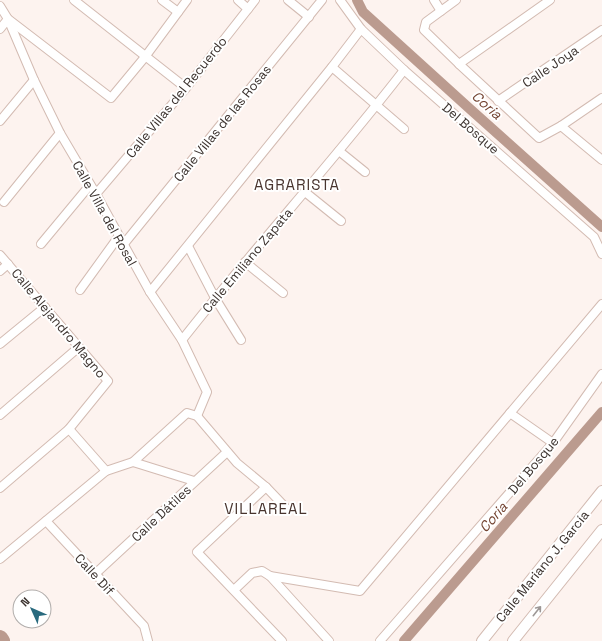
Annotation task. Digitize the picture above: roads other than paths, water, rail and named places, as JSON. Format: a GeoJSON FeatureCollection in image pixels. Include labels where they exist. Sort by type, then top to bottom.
{"type":"FeatureCollection","features":[{"type":"Feature","properties":{"kind":"street"},"geometry":{"type":"LineString","coordinates":[[74,0],[144,57],[186,88]]}},
{"type":"Feature","properties":{"kind":"street"},"geometry":{"type":"LineString","coordinates":[[162,0],[178,12]]}},
{"type":"Feature","properties":{"kind":"street"},"geometry":{"type":"LineString","coordinates":[[0,29],[8,19],[111,98],[187,0]]}},
{"type":"Feature","properties":{"kind":"street"},"geometry":{"type":"LineString","coordinates":[[238,0],[248,9]]}},
{"type":"Feature","properties":{"kind":"street","name":"Calle Villas del Recuerdo"},"geometry":{"type":"LineString","coordinates":[[96,194],[186,88],[255,0]]}},
{"type":"Feature","properties":{"kind":"street"},"geometry":{"type":"LineString","coordinates":[[288,0],[309,17]]}},
{"type":"Feature","properties":{"kind":"street","name":"Calle Villas de las Rosas"},"geometry":{"type":"LineString","coordinates":[[123,245],[322,0]]}},
{"type":"Feature","properties":{"kind":"street","name":"Del Bosque"},"geometry":{"type":"LineString","coordinates":[[340,0],[361,29],[404,70],[594,237],[602,254]]}},
{"type":"Feature","properties":{"kind":"street"},"geometry":{"type":"LineString","coordinates":[[434,0],[441,11]]}},
{"type":"Feature","properties":{"kind":"street"},"geometry":{"type":"LineString","coordinates":[[456,0],[426,22],[424,30],[539,138],[561,126],[602,98]]}},
{"type":"Feature","properties":{"kind":"street"},"geometry":{"type":"LineString","coordinates":[[459,64],[550,0]]}},
{"type":"Feature","properties":{"kind":"street","name":"Calle Villa del Rosal"},"geometry":{"type":"LineString","coordinates":[[0,6],[8,19],[34,80],[60,133],[96,194],[150,292],[182,340],[207,392],[197,416]]}},
{"type":"Feature","properties":{"kind":"street"},"geometry":{"type":"LineString","coordinates":[[150,292],[361,29]]}},
{"type":"Feature","properties":{"kind":"street","name":"Calle Joya"},"geometry":{"type":"LineString","coordinates":[[498,101],[602,30]]}},
{"type":"Feature","properties":{"kind":"street"},"geometry":{"type":"LineString","coordinates":[[332,67],[404,129]]}},
{"type":"Feature","properties":{"kind":"street","name":"Calle Emiliano Zapata"},"geometry":{"type":"LineString","coordinates":[[182,340],[245,262],[339,152],[404,70]]}},
{"type":"Feature","properties":{"kind":"street"},"geometry":{"type":"LineString","coordinates":[[0,121],[34,80]]}},
{"type":"Feature","properties":{"kind":"street"},"geometry":{"type":"LineString","coordinates":[[561,126],[602,160]]}},
{"type":"Feature","properties":{"kind":"street"},"geometry":{"type":"LineString","coordinates":[[4,202],[60,133]]}},
{"type":"Feature","properties":{"kind":"street"},"geometry":{"type":"LineString","coordinates":[[339,152],[365,172]]}},
{"type":"Feature","properties":{"kind":"street"},"geometry":{"type":"LineString","coordinates":[[40,244],[90,185]]}},
{"type":"Feature","properties":{"kind":"street"},"geometry":{"type":"LineString","coordinates":[[305,192],[340,221]]}},
{"type":"Feature","properties":{"kind":"street"},"geometry":{"type":"LineString","coordinates":[[80,290],[119,236]]}},
{"type":"Feature","properties":{"kind":"street"},"geometry":{"type":"LineString","coordinates":[[188,246],[215,298],[241,340]]}},
{"type":"Feature","properties":{"kind":"street","name":"Calle Alejandro Magno"},"geometry":{"type":"LineString","coordinates":[[0,255],[108,382],[69,429],[0,488]]}},
{"type":"Feature","properties":{"kind":"street"},"geometry":{"type":"LineString","coordinates":[[245,262],[283,293]]}},
{"type":"Feature","properties":{"kind":"street"},"geometry":{"type":"LineString","coordinates":[[0,271],[8,264]]}},
{"type":"Feature","properties":{"kind":"street"},"geometry":{"type":"LineString","coordinates":[[270,576],[360,591],[602,304]]}},
{"type":"Feature","properties":{"kind":"street"},"geometry":{"type":"LineString","coordinates":[[0,344],[45,307]]}},
{"type":"Feature","properties":{"kind":"street"},"geometry":{"type":"LineString","coordinates":[[0,415],[79,347]]}},
{"type":"Feature","properties":{"kind":"street","name":"Del Bosque"},"geometry":{"type":"LineString","coordinates":[[380,641],[553,443],[602,374]]}},
{"type":"Feature","properties":{"kind":"street"},"geometry":{"type":"LineString","coordinates":[[0,559],[106,471],[133,462],[187,413],[197,416],[237,463],[266,486],[288,510]]}},
{"type":"Feature","properties":{"kind":"street"},"geometry":{"type":"LineString","coordinates":[[510,413],[553,443]]}},
{"type":"Feature","properties":{"kind":"street"},"geometry":{"type":"LineString","coordinates":[[69,429],[106,471]]}},
{"type":"Feature","properties":{"kind":"street","name":"Calle Dátiles"},"geometry":{"type":"LineString","coordinates":[[95,574],[227,452]]}},
{"type":"Feature","properties":{"kind":"street"},"geometry":{"type":"LineString","coordinates":[[133,462],[194,481]]}},
{"type":"Feature","properties":{"kind":"street"},"geometry":{"type":"LineString","coordinates":[[266,486],[197,552],[282,641]]}},
{"type":"Feature","properties":{"kind":"street","name":"Calle Mariano J. García"},"geometry":{"type":"LineString","coordinates":[[482,641],[602,491]]}},
{"type":"Feature","properties":{"kind":"street","name":"Calle Dif"},"geometry":{"type":"LineString","coordinates":[[46,521],[144,626],[148,641]]}},
{"type":"Feature","properties":{"kind":"street","name":"Calle Mariano J. García"},"geometry":{"type":"LineString","coordinates":[[513,641],[602,530]]}},
{"type":"Feature","properties":{"kind":"street"},"geometry":{"type":"LineString","coordinates":[[234,590],[252,573],[262,571],[270,576],[329,641]]}},
{"type":"Feature","properties":{"kind":"waterway","name":"Coria"},"geometry":{"type":"LineString","coordinates":[[357,0],[363,12],[602,227]]}},
{"type":"Feature","properties":{"kind":"waterway","name":"Coria"},"geometry":{"type":"LineString","coordinates":[[404,641],[602,412]]}},
{"type":"Feature","properties":{"kind":"district","name":"AGRARISTA"},"geometry":{"type":"Point","coordinates":[297,185]}},
{"type":"Feature","properties":{"kind":"district","name":"VILLAREAL"},"geometry":{"type":"Point","coordinates":[266,509]}}]}
